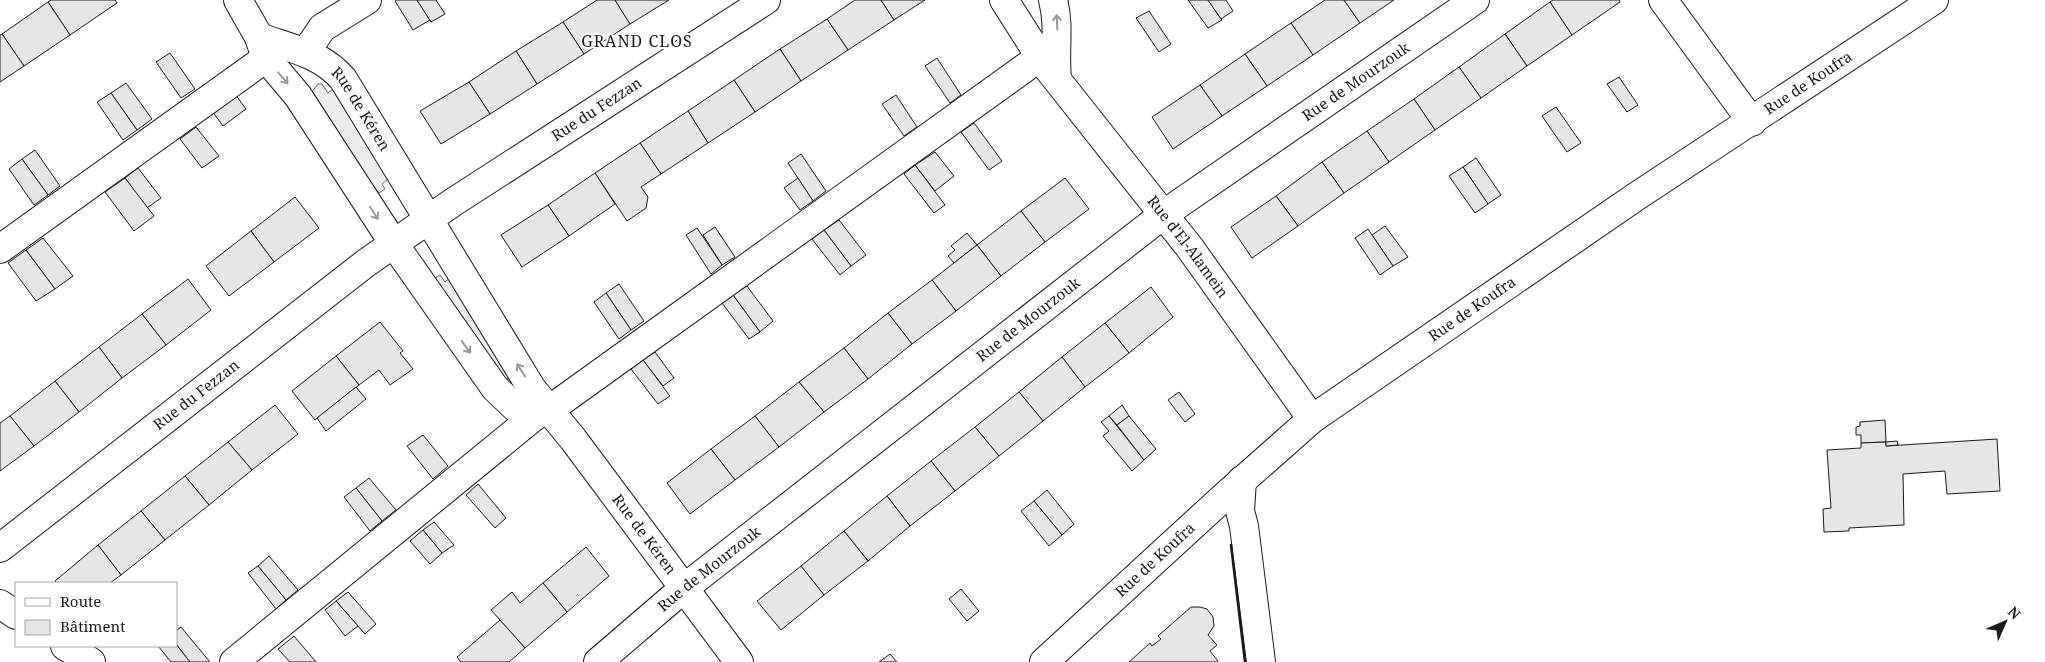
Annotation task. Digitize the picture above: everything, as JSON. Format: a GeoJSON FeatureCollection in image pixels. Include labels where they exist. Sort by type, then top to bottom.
{"type":"FeatureCollection","features":[{"type":"Feature","properties":{"kind":"street"},"geometry":{"type":"LineString","coordinates":[[238,0],[262,47],[298,96],[394,244],[495,388],[516,408],[543,412]]}},
{"type":"Feature","properties":{"kind":"street"},"geometry":{"type":"LineString","coordinates":[[306,52],[322,28],[367,0]]}},
{"type":"Feature","properties":{"kind":"street","name":"Rue du Fezzan"},"geometry":{"type":"LineString","coordinates":[[428,220],[766,0]]}},
{"type":"Feature","properties":{"kind":"street","name":"Rue d'El-Alamein"},"geometry":{"type":"LineString","coordinates":[[1004,0],[1040,56],[1190,248],[1312,420]]}},
{"type":"Feature","properties":{"kind":"street"},"geometry":{"type":"LineString","coordinates":[[1053,0],[1058,18],[1055,58],[1057,78]]}},
{"type":"Feature","properties":{"kind":"street","name":"Rue de Mourzouk"},"geometry":{"type":"LineString","coordinates":[[598,662],[683,589],[1164,214],[1475,0]]}},
{"type":"Feature","properties":{"kind":"street"},"geometry":{"type":"LineString","coordinates":[[1663,0],[1752,122]]}},
{"type":"Feature","properties":{"kind":"street","name":"Rue de Koufra"},"geometry":{"type":"LineString","coordinates":[[1044,662],[1242,480],[1312,420],[1637,196],[1752,122],[1934,0]]}},
{"type":"Feature","properties":{"kind":"street"},"geometry":{"type":"LineString","coordinates":[[0,249],[262,47]]}},
{"type":"Feature","properties":{"kind":"street","name":"Rue de Kéren"},"geometry":{"type":"LineString","coordinates":[[262,47],[306,52],[326,63],[343,79],[532,389],[543,412],[739,662]]}},
{"type":"Feature","properties":{"kind":"street"},"geometry":{"type":"LineString","coordinates":[[234,662],[543,412],[1040,56]]}},
{"type":"Feature","properties":{"kind":"street"},"geometry":{"type":"LineString","coordinates":[[394,244],[428,220]]}},
{"type":"Feature","properties":{"kind":"street","name":"Rue du Fezzan"},"geometry":{"type":"LineString","coordinates":[[0,548],[366,263],[394,244]]}},
{"type":"Feature","properties":{"kind":"street"},"geometry":{"type":"LineString","coordinates":[[1242,480],[1240,511],[1244,526],[1261,662]]}},
{"type":"Feature","properties":{"kind":"street"},"geometry":{"type":"LineString","coordinates":[[0,604],[15,614]]}},
{"type":"Feature","properties":{"kind":"street"},"geometry":{"type":"LineString","coordinates":[[67,647],[91,662]]}},
{"type":"Feature","properties":{"kind":"shaded area"},"geometry":{"type":"Polygon","coordinates":[[[318,84],[322,84],[328,93],[333,89],[388,179],[382,184],[385,189],[379,193],[375,188],[369,192],[311,93],[318,84]]]}},
{"type":"Feature","properties":{"kind":"shaded area"},"geometry":{"type":"Polygon","coordinates":[[[440,275],[445,282],[450,278],[510,377],[505,380],[435,278],[440,275]]]}},
{"type":"Feature","properties":{"kind":"building"},"geometry":{"type":"Polygon","coordinates":[[[51,0],[115,0],[117,3],[70,35],[48,2],[51,0]]]}},
{"type":"Feature","properties":{"kind":"building"},"geometry":{"type":"Polygon","coordinates":[[[417,0],[430,20],[413,30],[395,1],[417,0]]]}},
{"type":"Feature","properties":{"kind":"building"},"geometry":{"type":"Polygon","coordinates":[[[417,0],[436,0],[445,14],[431,22],[417,0]]]}},
{"type":"Feature","properties":{"kind":"building"},"geometry":{"type":"Polygon","coordinates":[[[597,0],[615,0],[630,24],[584,54],[563,22],[597,0]]]}},
{"type":"Feature","properties":{"kind":"building"},"geometry":{"type":"Polygon","coordinates":[[[615,0],[669,0],[630,24],[615,0]]]}},
{"type":"Feature","properties":{"kind":"building"},"geometry":{"type":"Polygon","coordinates":[[[855,0],[881,0],[894,20],[848,50],[827,19],[855,0]]]}},
{"type":"Feature","properties":{"kind":"building"},"geometry":{"type":"Polygon","coordinates":[[[881,0],[925,0],[894,20],[881,0]]]}},
{"type":"Feature","properties":{"kind":"building"},"geometry":{"type":"Polygon","coordinates":[[[1188,0],[1208,0],[1222,20],[1208,28],[1188,0]]]}},
{"type":"Feature","properties":{"kind":"building"},"geometry":{"type":"Polygon","coordinates":[[[1208,0],[1226,0],[1233,11],[1221,19],[1208,0]]]}},
{"type":"Feature","properties":{"kind":"building"},"geometry":{"type":"Polygon","coordinates":[[[1325,0],[1344,0],[1360,23],[1313,55],[1291,23],[1325,0]]]}},
{"type":"Feature","properties":{"kind":"building"},"geometry":{"type":"Polygon","coordinates":[[[1344,0],[1394,0],[1360,23],[1344,0]]]}},
{"type":"Feature","properties":{"kind":"building"},"geometry":{"type":"Polygon","coordinates":[[[1553,0],[1619,0],[1620,2],[1572,35],[1550,2],[1553,0]]]}},
{"type":"Feature","properties":{"kind":"building"},"geometry":{"type":"Polygon","coordinates":[[[48,2],[70,35],[24,66],[2,34],[48,2]]]}},
{"type":"Feature","properties":{"kind":"building"},"geometry":{"type":"Polygon","coordinates":[[[1550,2],[1572,35],[1527,66],[1505,34],[1550,2]]]}},
{"type":"Feature","properties":{"kind":"building"},"geometry":{"type":"Polygon","coordinates":[[[1149,11],[1171,44],[1159,52],[1136,18],[1149,11]]]}},
{"type":"Feature","properties":{"kind":"building"},"geometry":{"type":"Polygon","coordinates":[[[827,19],[848,50],[801,81],[780,49],[827,19]]]}},
{"type":"Feature","properties":{"kind":"building"},"geometry":{"type":"Polygon","coordinates":[[[563,22],[584,54],[537,84],[516,51],[563,22]]]}},
{"type":"Feature","properties":{"kind":"building"},"geometry":{"type":"Polygon","coordinates":[[[1291,23],[1313,55],[1267,86],[1245,54],[1291,23]]]}},
{"type":"Feature","properties":{"kind":"building"},"geometry":{"type":"Polygon","coordinates":[[[2,34],[24,66],[0,82],[0,35],[2,34]]]}},
{"type":"Feature","properties":{"kind":"building"},"geometry":{"type":"Polygon","coordinates":[[[1505,34],[1527,66],[1481,98],[1459,67],[1505,34]]]}},
{"type":"Feature","properties":{"kind":"building"},"geometry":{"type":"Polygon","coordinates":[[[780,49],[801,81],[755,112],[734,80],[780,49]]]}},
{"type":"Feature","properties":{"kind":"building"},"geometry":{"type":"Polygon","coordinates":[[[516,51],[537,84],[490,114],[469,82],[516,51]]]}},
{"type":"Feature","properties":{"kind":"building"},"geometry":{"type":"Polygon","coordinates":[[[170,53],[195,89],[181,98],[156,62],[170,53]]]}},
{"type":"Feature","properties":{"kind":"building"},"geometry":{"type":"Polygon","coordinates":[[[1245,54],[1267,86],[1222,116],[1200,85],[1245,54]]]}},
{"type":"Feature","properties":{"kind":"building"},"geometry":{"type":"Polygon","coordinates":[[[937,58],[961,95],[950,103],[925,66],[937,58]]]}},
{"type":"Feature","properties":{"kind":"building"},"geometry":{"type":"Polygon","coordinates":[[[1459,67],[1481,98],[1435,130],[1414,99],[1459,67]]]}},
{"type":"Feature","properties":{"kind":"building"},"geometry":{"type":"Polygon","coordinates":[[[1619,77],[1638,105],[1627,112],[1607,84],[1619,77]]]}},
{"type":"Feature","properties":{"kind":"building"},"geometry":{"type":"Polygon","coordinates":[[[734,80],[755,112],[708,143],[688,111],[734,80]]]}},
{"type":"Feature","properties":{"kind":"building"},"geometry":{"type":"Polygon","coordinates":[[[469,82],[490,114],[441,144],[420,111],[469,82]]]}},
{"type":"Feature","properties":{"kind":"building"},"geometry":{"type":"Polygon","coordinates":[[[126,83],[152,119],[137,130],[111,93],[126,83]]]}},
{"type":"Feature","properties":{"kind":"building"},"geometry":{"type":"Polygon","coordinates":[[[1200,85],[1222,116],[1173,149],[1152,117],[1200,85]]]}},
{"type":"Feature","properties":{"kind":"building"},"geometry":{"type":"Polygon","coordinates":[[[111,93],[137,130],[123,140],[97,102],[111,93]]]}},
{"type":"Feature","properties":{"kind":"building"},"geometry":{"type":"Polygon","coordinates":[[[235,94],[246,109],[223,126],[212,111],[235,94]]]}},
{"type":"Feature","properties":{"kind":"building"},"geometry":{"type":"Polygon","coordinates":[[[896,95],[917,127],[904,136],[882,104],[896,95]]]}},
{"type":"Feature","properties":{"kind":"building"},"geometry":{"type":"Polygon","coordinates":[[[1414,99],[1435,130],[1389,162],[1367,131],[1414,99]]]}},
{"type":"Feature","properties":{"kind":"building"},"geometry":{"type":"Polygon","coordinates":[[[1556,107],[1581,143],[1567,152],[1542,116],[1556,107]]]}},
{"type":"Feature","properties":{"kind":"building"},"geometry":{"type":"Polygon","coordinates":[[[688,111],[708,143],[661,174],[640,143],[688,111]]]}},
{"type":"Feature","properties":{"kind":"building"},"geometry":{"type":"Polygon","coordinates":[[[974,123],[1002,161],[989,170],[961,132],[974,123]]]}},
{"type":"Feature","properties":{"kind":"building"},"geometry":{"type":"Polygon","coordinates":[[[196,127],[219,156],[202,168],[180,139],[196,127]]]}},
{"type":"Feature","properties":{"kind":"building"},"geometry":{"type":"Polygon","coordinates":[[[1367,131],[1389,162],[1344,193],[1322,162],[1367,131]]]}},
{"type":"Feature","properties":{"kind":"building"},"geometry":{"type":"Polygon","coordinates":[[[640,143],[661,174],[641,187],[648,197],[646,208],[627,221],[595,173],[640,143]]]}},
{"type":"Feature","properties":{"kind":"building"},"geometry":{"type":"Polygon","coordinates":[[[35,150],[60,186],[48,195],[22,159],[35,150]]]}},
{"type":"Feature","properties":{"kind":"building"},"geometry":{"type":"Polygon","coordinates":[[[935,152],[954,176],[935,191],[915,165],[935,152]]]}},
{"type":"Feature","properties":{"kind":"building"},"geometry":{"type":"Polygon","coordinates":[[[801,154],[826,191],[813,201],[788,163],[801,154]]]}},
{"type":"Feature","properties":{"kind":"building"},"geometry":{"type":"Polygon","coordinates":[[[1476,158],[1501,195],[1488,204],[1463,167],[1476,158]]]}},
{"type":"Feature","properties":{"kind":"building"},"geometry":{"type":"Polygon","coordinates":[[[22,159],[48,195],[34,205],[9,169],[22,159]]]}},
{"type":"Feature","properties":{"kind":"building"},"geometry":{"type":"Polygon","coordinates":[[[1322,162],[1344,193],[1298,226],[1276,196],[1322,162]]]}},
{"type":"Feature","properties":{"kind":"building"},"geometry":{"type":"Polygon","coordinates":[[[915,165],[945,205],[934,213],[904,174],[915,165]]]}},
{"type":"Feature","properties":{"kind":"building"},"geometry":{"type":"Polygon","coordinates":[[[1463,167],[1488,204],[1475,213],[1449,176],[1463,167]]]}},
{"type":"Feature","properties":{"kind":"building"},"geometry":{"type":"Polygon","coordinates":[[[138,168],[161,198],[147,208],[125,178],[138,168]]]}},
{"type":"Feature","properties":{"kind":"building"},"geometry":{"type":"Polygon","coordinates":[[[595,173],[615,204],[569,236],[548,205],[595,173]]]}},
{"type":"Feature","properties":{"kind":"building"},"geometry":{"type":"Polygon","coordinates":[[[125,178],[154,216],[134,231],[105,192],[125,178]]]}},
{"type":"Feature","properties":{"kind":"building"},"geometry":{"type":"Polygon","coordinates":[[[798,178],[813,201],[800,210],[784,188],[798,178]]]}},
{"type":"Feature","properties":{"kind":"building"},"geometry":{"type":"Polygon","coordinates":[[[1065,178],[1089,209],[1045,242],[1021,211],[1065,178]]]}},
{"type":"Feature","properties":{"kind":"building"},"geometry":{"type":"Polygon","coordinates":[[[1276,196],[1298,226],[1252,258],[1231,227],[1276,196]]]}},
{"type":"Feature","properties":{"kind":"building"},"geometry":{"type":"Polygon","coordinates":[[[295,197],[319,228],[274,262],[251,231],[295,197]]]}},
{"type":"Feature","properties":{"kind":"building"},"geometry":{"type":"Polygon","coordinates":[[[548,205],[569,236],[522,267],[501,235],[548,205]]]}},
{"type":"Feature","properties":{"kind":"building"},"geometry":{"type":"Polygon","coordinates":[[[1021,211],[1045,242],[1001,276],[977,245],[1021,211]]]}},
{"type":"Feature","properties":{"kind":"building"},"geometry":{"type":"Polygon","coordinates":[[[839,220],[866,255],[851,266],[824,230],[839,220]]]}},
{"type":"Feature","properties":{"kind":"building"},"geometry":{"type":"Polygon","coordinates":[[[1385,226],[1408,257],[1393,266],[1372,235],[1385,226]]]}},
{"type":"Feature","properties":{"kind":"building"},"geometry":{"type":"Polygon","coordinates":[[[715,227],[735,257],[722,265],[703,235],[715,227]]]}},
{"type":"Feature","properties":{"kind":"building"},"geometry":{"type":"Polygon","coordinates":[[[697,228],[722,265],[711,274],[686,235],[697,228]]]}},
{"type":"Feature","properties":{"kind":"building"},"geometry":{"type":"Polygon","coordinates":[[[1368,229],[1393,266],[1380,275],[1355,238],[1368,229]]]}},
{"type":"Feature","properties":{"kind":"building"},"geometry":{"type":"Polygon","coordinates":[[[824,230],[851,266],[840,275],[812,239],[824,230]]]}},
{"type":"Feature","properties":{"kind":"building"},"geometry":{"type":"Polygon","coordinates":[[[251,231],[274,262],[229,296],[206,266],[251,231]]]}},
{"type":"Feature","properties":{"kind":"building"},"geometry":{"type":"Polygon","coordinates":[[[967,233],[977,245],[954,263],[948,256],[955,250],[951,246],[967,233]]]}},
{"type":"Feature","properties":{"kind":"building"},"geometry":{"type":"Polygon","coordinates":[[[43,238],[73,276],[55,289],[26,250],[43,238]]]}},
{"type":"Feature","properties":{"kind":"building"},"geometry":{"type":"Polygon","coordinates":[[[977,245],[1001,276],[956,311],[932,280],[977,245]]]}},
{"type":"Feature","properties":{"kind":"building"},"geometry":{"type":"Polygon","coordinates":[[[26,250],[55,289],[36,301],[8,263],[26,250]]]}},
{"type":"Feature","properties":{"kind":"building"},"geometry":{"type":"Polygon","coordinates":[[[188,279],[211,310],[166,345],[142,314],[188,279]]]}},
{"type":"Feature","properties":{"kind":"building"},"geometry":{"type":"Polygon","coordinates":[[[932,280],[956,311],[912,344],[888,313],[932,280]]]}},
{"type":"Feature","properties":{"kind":"building"},"geometry":{"type":"Polygon","coordinates":[[[619,284],[644,321],[631,330],[606,293],[619,284]]]}},
{"type":"Feature","properties":{"kind":"building"},"geometry":{"type":"Polygon","coordinates":[[[747,286],[773,321],[760,332],[733,295],[747,286]]]}},
{"type":"Feature","properties":{"kind":"building"},"geometry":{"type":"Polygon","coordinates":[[[1151,287],[1173,317],[1129,353],[1105,323],[1151,287]]]}},
{"type":"Feature","properties":{"kind":"building"},"geometry":{"type":"Polygon","coordinates":[[[606,293],[631,330],[619,339],[594,302],[606,293]]]}},
{"type":"Feature","properties":{"kind":"building"},"geometry":{"type":"Polygon","coordinates":[[[733,295],[760,332],[749,339],[722,303],[733,295]]]}},
{"type":"Feature","properties":{"kind":"building"},"geometry":{"type":"Polygon","coordinates":[[[888,313],[912,344],[868,379],[844,348],[888,313]]]}},
{"type":"Feature","properties":{"kind":"building"},"geometry":{"type":"Polygon","coordinates":[[[142,314],[166,345],[122,378],[99,347],[142,314]]]}},
{"type":"Feature","properties":{"kind":"building"},"geometry":{"type":"Polygon","coordinates":[[[380,322],[403,351],[400,353],[413,369],[390,385],[379,370],[359,385],[336,356],[380,322]]]}},
{"type":"Feature","properties":{"kind":"building"},"geometry":{"type":"Polygon","coordinates":[[[1105,323],[1129,353],[1085,387],[1062,357],[1105,323]]]}},
{"type":"Feature","properties":{"kind":"building"},"geometry":{"type":"Polygon","coordinates":[[[99,347],[122,378],[79,412],[55,381],[99,347]]]}},
{"type":"Feature","properties":{"kind":"building"},"geometry":{"type":"Polygon","coordinates":[[[844,348],[868,379],[824,412],[799,382],[844,348]]]}},
{"type":"Feature","properties":{"kind":"building"},"geometry":{"type":"Polygon","coordinates":[[[655,352],[674,378],[663,386],[643,360],[655,352]]]}},
{"type":"Feature","properties":{"kind":"building"},"geometry":{"type":"Polygon","coordinates":[[[336,356],[359,385],[315,420],[292,391],[336,356]]]}},
{"type":"Feature","properties":{"kind":"building"},"geometry":{"type":"Polygon","coordinates":[[[1062,357],[1085,387],[1043,421],[1019,392],[1062,357]]]}},
{"type":"Feature","properties":{"kind":"building"},"geometry":{"type":"Polygon","coordinates":[[[643,360],[670,396],[658,404],[631,369],[643,360]]]}},
{"type":"Feature","properties":{"kind":"building"},"geometry":{"type":"Polygon","coordinates":[[[55,381],[79,412],[34,446],[10,416],[55,381]]]}},
{"type":"Feature","properties":{"kind":"building"},"geometry":{"type":"Polygon","coordinates":[[[799,382],[824,412],[779,447],[755,416],[799,382]]]}},
{"type":"Feature","properties":{"kind":"building"},"geometry":{"type":"Polygon","coordinates":[[[356,387],[366,399],[326,431],[317,418],[356,387]]]}},
{"type":"Feature","properties":{"kind":"building"},"geometry":{"type":"Polygon","coordinates":[[[1019,392],[1043,421],[999,456],[975,427],[1019,392]]]}},
{"type":"Feature","properties":{"kind":"building"},"geometry":{"type":"Polygon","coordinates":[[[1179,392],[1195,414],[1185,422],[1168,400],[1179,392]]]}},
{"type":"Feature","properties":{"kind":"building"},"geometry":{"type":"Polygon","coordinates":[[[275,405],[298,434],[252,470],[228,442],[275,405]]]}},
{"type":"Feature","properties":{"kind":"building"},"geometry":{"type":"Polygon","coordinates":[[[1122,405],[1129,416],[1117,425],[1109,416],[1122,405]]]}},
{"type":"Feature","properties":{"kind":"building"},"geometry":{"type":"Polygon","coordinates":[[[10,416],[34,446],[0,471],[0,423],[10,416]]]}},
{"type":"Feature","properties":{"kind":"building"},"geometry":{"type":"Polygon","coordinates":[[[755,416],[779,447],[735,480],[711,449],[755,416]]]}},
{"type":"Feature","properties":{"kind":"building"},"geometry":{"type":"Polygon","coordinates":[[[1109,416],[1144,460],[1132,471],[1103,436],[1109,431],[1101,422],[1109,416]]]}},
{"type":"Feature","properties":{"kind":"building"},"geometry":{"type":"Polygon","coordinates":[[[1129,416],[1156,449],[1144,460],[1117,425],[1129,416]]]}},
{"type":"Feature","properties":{"kind":"building"},"geometry":{"type":"Polygon","coordinates":[[[1885,420],[1886,442],[1861,443],[1861,435],[1856,435],[1856,427],[1860,426],[1860,422],[1885,420]]]}},
{"type":"Feature","properties":{"kind":"building"},"geometry":{"type":"Polygon","coordinates":[[[975,427],[999,456],[955,491],[931,461],[975,427]]]}},
{"type":"Feature","properties":{"kind":"building"},"geometry":{"type":"Polygon","coordinates":[[[423,435],[448,466],[433,479],[407,446],[423,435]]]}},
{"type":"Feature","properties":{"kind":"building"},"geometry":{"type":"Polygon","coordinates":[[[1997,439],[2000,491],[1947,494],[1945,471],[1903,474],[1904,525],[1849,528],[1849,531],[1824,532],[1823,509],[1831,508],[1827,450],[1861,448],[1861,443],[1886,442],[1886,446],[1997,439]]]}},
{"type":"Feature","properties":{"kind":"building"},"geometry":{"type":"Polygon","coordinates":[[[1897,441],[1898,445],[1886,446],[1886,442],[1897,441]]]}},
{"type":"Feature","properties":{"kind":"building"},"geometry":{"type":"Polygon","coordinates":[[[228,442],[252,470],[209,505],[185,476],[228,442]]]}},
{"type":"Feature","properties":{"kind":"building"},"geometry":{"type":"Polygon","coordinates":[[[711,449],[735,480],[690,514],[667,483],[711,449]]]}},
{"type":"Feature","properties":{"kind":"building"},"geometry":{"type":"Polygon","coordinates":[[[931,461],[955,491],[910,526],[887,496],[931,461]]]}},
{"type":"Feature","properties":{"kind":"building"},"geometry":{"type":"Polygon","coordinates":[[[185,476],[209,505],[165,540],[141,511],[185,476]]]}},
{"type":"Feature","properties":{"kind":"building"},"geometry":{"type":"Polygon","coordinates":[[[369,478],[396,510],[382,521],[356,488],[369,478]]]}},
{"type":"Feature","properties":{"kind":"building"},"geometry":{"type":"Polygon","coordinates":[[[478,484],[506,518],[495,528],[466,495],[478,484]]]}},
{"type":"Feature","properties":{"kind":"building"},"geometry":{"type":"Polygon","coordinates":[[[356,488],[382,521],[370,531],[344,497],[356,488]]]}},
{"type":"Feature","properties":{"kind":"building"},"geometry":{"type":"Polygon","coordinates":[[[1047,490],[1074,524],[1062,535],[1034,501],[1047,490]]]}},
{"type":"Feature","properties":{"kind":"building"},"geometry":{"type":"Polygon","coordinates":[[[887,496],[910,526],[868,561],[844,531],[887,496]]]}},
{"type":"Feature","properties":{"kind":"building"},"geometry":{"type":"Polygon","coordinates":[[[1034,501],[1062,535],[1049,546],[1021,511],[1034,501]]]}},
{"type":"Feature","properties":{"kind":"building"},"geometry":{"type":"Polygon","coordinates":[[[141,511],[165,540],[121,575],[98,545],[141,511]]]}},
{"type":"Feature","properties":{"kind":"building"},"geometry":{"type":"Polygon","coordinates":[[[434,522],[454,545],[442,553],[423,530],[434,522]]]}},
{"type":"Feature","properties":{"kind":"building"},"geometry":{"type":"Polygon","coordinates":[[[423,530],[442,553],[430,564],[410,541],[423,530]]]}},
{"type":"Feature","properties":{"kind":"building"},"geometry":{"type":"Polygon","coordinates":[[[844,531],[868,561],[824,595],[801,566],[844,531]]]}},
{"type":"Feature","properties":{"kind":"building"},"geometry":{"type":"Polygon","coordinates":[[[98,545],[121,575],[111,582],[55,581],[98,545]]]}},
{"type":"Feature","properties":{"kind":"building"},"geometry":{"type":"Polygon","coordinates":[[[586,547],[609,576],[567,612],[543,583],[586,547]]]}},
{"type":"Feature","properties":{"kind":"building"},"geometry":{"type":"Polygon","coordinates":[[[269,556],[298,590],[286,600],[258,566],[269,556]]]}},
{"type":"Feature","properties":{"kind":"building"},"geometry":{"type":"Polygon","coordinates":[[[258,566],[286,600],[276,609],[248,573],[258,566]]]}},
{"type":"Feature","properties":{"kind":"building"},"geometry":{"type":"Polygon","coordinates":[[[801,566],[824,595],[781,630],[757,601],[801,566]]]}},
{"type":"Feature","properties":{"kind":"building"},"geometry":{"type":"Polygon","coordinates":[[[543,583],[567,612],[525,648],[491,610],[512,592],[520,603],[543,583]]]}},
{"type":"Feature","properties":{"kind":"building"},"geometry":{"type":"Polygon","coordinates":[[[961,589],[979,611],[967,621],[949,599],[961,589]]]}},
{"type":"Feature","properties":{"kind":"building"},"geometry":{"type":"Polygon","coordinates":[[[348,592],[376,624],[365,634],[336,601],[348,592]]]}},
{"type":"Feature","properties":{"kind":"building"},"geometry":{"type":"Polygon","coordinates":[[[336,601],[358,626],[345,636],[325,610],[336,601]]]}},
{"type":"Feature","properties":{"kind":"building"},"geometry":{"type":"Polygon","coordinates":[[[1191,607],[1207,609],[1213,617],[1214,626],[1208,635],[1217,645],[1210,651],[1217,662],[1129,662],[1150,643],[1152,646],[1161,639],[1158,636],[1191,607]]]}},
{"type":"Feature","properties":{"kind":"building"},"geometry":{"type":"Polygon","coordinates":[[[500,620],[525,648],[509,662],[461,662],[457,657],[500,620]]]}},
{"type":"Feature","properties":{"kind":"building"},"geometry":{"type":"Polygon","coordinates":[[[181,627],[210,662],[190,662],[178,647],[178,629],[181,627]]]}},
{"type":"Feature","properties":{"kind":"building"},"geometry":{"type":"Polygon","coordinates":[[[294,636],[316,662],[290,662],[278,649],[294,636]]]}},
{"type":"Feature","properties":{"kind":"building"},"geometry":{"type":"Polygon","coordinates":[[[159,647],[178,647],[190,662],[171,662],[159,647]]]}},
{"type":"Feature","properties":{"kind":"building"},"geometry":{"type":"Polygon","coordinates":[[[890,654],[897,662],[879,662],[890,654]]]}},
{"type":"Feature","properties":{"kind":"wall"},"geometry":{"type":"LineString","coordinates":[[1231,545],[1245,662]]}},
{"type":"Feature","properties":{"kind":"district","name":"GRAND CLOS"},"geometry":{"type":"Point","coordinates":[637,41]}}]}
